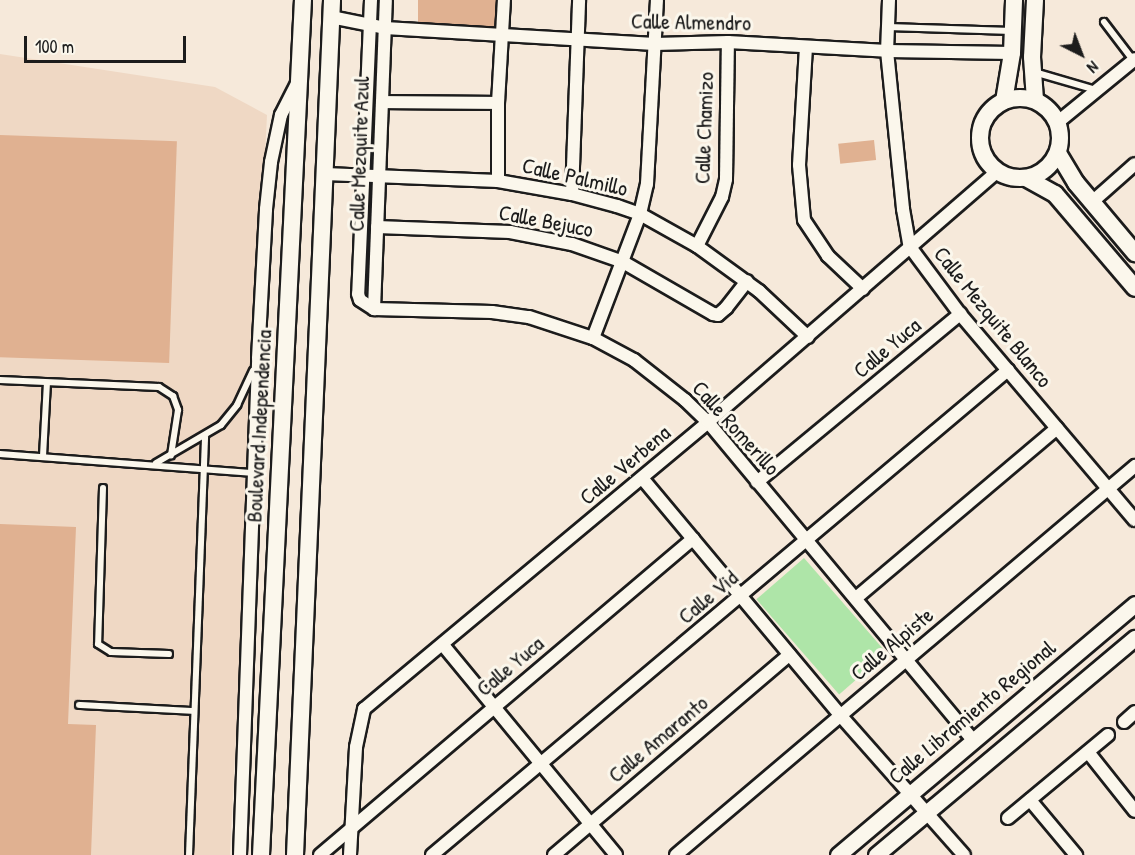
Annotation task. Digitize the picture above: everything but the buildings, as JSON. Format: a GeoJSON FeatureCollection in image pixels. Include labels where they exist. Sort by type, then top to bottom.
{"type":"FeatureCollection","features":[{"type":"Feature","properties":{"kind":"main road","name":"Boulevard Independencia"},"geometry":{"type":"LineString","coordinates":[[261,855],[303,0]]}},
{"type":"Feature","properties":{"kind":"main road"},"geometry":{"type":"LineString","coordinates":[[1004,101],[1012,53],[1014,0]]}},
{"type":"Feature","properties":{"kind":"main road"},"geometry":{"type":"LineString","coordinates":[[1035,0],[1032,72],[1035,100]]}},
{"type":"Feature","properties":{"kind":"main road"},"geometry":{"type":"LineString","coordinates":[[295,855],[332,8]]}},
{"type":"Feature","properties":{"kind":"main road"},"geometry":{"type":"LineString","coordinates":[[1014,98],[1035,100],[1044,105],[1058,122],[1061,142],[1058,153],[1051,165],[1040,174],[1016,179],[997,172],[987,162],[981,149],[980,135],[984,121],[992,109],[1004,101],[1014,98]]}},
{"type":"Feature","properties":{"kind":"main road"},"geometry":{"type":"LineString","coordinates":[[1058,153],[1076,183],[1135,253]]}},
{"type":"Feature","properties":{"kind":"main road"},"geometry":{"type":"LineString","coordinates":[[1026,178],[1055,194],[1135,288]]}},
{"type":"Feature","properties":{"kind":"street"},"geometry":{"type":"LineString","coordinates":[[371,0],[358,294],[363,304],[374,309]]}},
{"type":"Feature","properties":{"kind":"street","name":"Calle Mezquite Azul"},"geometry":{"type":"LineString","coordinates":[[374,309],[386,0]]}},
{"type":"Feature","properties":{"kind":"street"},"geometry":{"type":"LineString","coordinates":[[498,181],[498,104],[504,0]]}},
{"type":"Feature","properties":{"kind":"street"},"geometry":{"type":"LineString","coordinates":[[573,194],[579,0]]}},
{"type":"Feature","properties":{"kind":"street"},"geometry":{"type":"LineString","coordinates":[[593,338],[640,214],[649,164],[657,0]]}},
{"type":"Feature","properties":{"kind":"street","name":"Calle Mezquite Blanco"},"geometry":{"type":"LineString","coordinates":[[889,0],[887,51],[903,209],[910,247],[960,314],[1135,520]]}},
{"type":"Feature","properties":{"kind":"street","name":"Calle Almendro"},"geometry":{"type":"LineString","coordinates":[[332,8],[369,25],[385,28],[655,44],[728,42],[887,51],[1012,53]]}},
{"type":"Feature","properties":{"kind":"street","name":"Calle Chamizo"},"geometry":{"type":"LineString","coordinates":[[697,246],[718,206],[726,178],[728,42]]}},
{"type":"Feature","properties":{"kind":"street"},"geometry":{"type":"LineString","coordinates":[[806,47],[799,165],[804,220],[828,256],[864,289]]}},
{"type":"Feature","properties":{"kind":"street"},"geometry":{"type":"LineString","coordinates":[[1058,122],[1134,60]]}},
{"type":"Feature","properties":{"kind":"street"},"geometry":{"type":"LineString","coordinates":[[240,855],[258,358],[271,162],[281,115],[300,80]]}},
{"type":"Feature","properties":{"kind":"street"},"geometry":{"type":"LineString","coordinates":[[382,102],[498,104]]}},
{"type":"Feature","properties":{"kind":"street"},"geometry":{"type":"LineString","coordinates":[[1092,202],[1135,164]]}},
{"type":"Feature","properties":{"kind":"street","name":"Calle Verbena"},"geometry":{"type":"LineString","coordinates":[[354,825],[356,747],[364,709],[642,478],[997,172]]}},
{"type":"Feature","properties":{"kind":"street","name":"Calle Palmillo"},"geometry":{"type":"LineString","coordinates":[[325,174],[498,181],[573,194],[640,214],[697,246],[747,281],[808,337]]}},
{"type":"Feature","properties":{"kind":"street","name":"Calle Bejuco"},"geometry":{"type":"LineString","coordinates":[[377,227],[510,232],[572,244],[623,262],[713,314],[726,308],[747,281]]}},
{"type":"Feature","properties":{"kind":"street","name":"Calle Romerillo"},"geometry":{"type":"LineString","coordinates":[[374,309],[492,312],[549,322],[593,338],[634,360],[662,381],[708,422],[973,740]]}},
{"type":"Feature","properties":{"kind":"street","name":"Calle Yuca"},"geometry":{"type":"LineString","coordinates":[[758,482],[960,314]]}},
{"type":"Feature","properties":{"kind":"street","name":"Calle Vid"},"geometry":{"type":"LineString","coordinates":[[432,855],[1008,370]]}},
{"type":"Feature","properties":{"kind":"street"},"geometry":{"type":"LineString","coordinates":[[856,598],[1057,428]]}},
{"type":"Feature","properties":{"kind":"street","name":"Calle Alpiste"},"geometry":{"type":"LineString","coordinates":[[676,855],[1135,466]]}},
{"type":"Feature","properties":{"kind":"street"},"geometry":{"type":"LineString","coordinates":[[642,478],[840,715],[964,855]]}},
{"type":"Feature","properties":{"kind":"street","name":"Calle Yuca"},"geometry":{"type":"LineString","coordinates":[[320,855],[693,539]]}},
{"type":"Feature","properties":{"kind":"street","name":"Calle Libramiento Regional"},"geometry":{"type":"LineString","coordinates":[[838,855],[1135,604]]}},
{"type":"Feature","properties":{"kind":"street"},"geometry":{"type":"LineString","coordinates":[[876,855],[1135,638]]}},
{"type":"Feature","properties":{"kind":"street"},"geometry":{"type":"LineString","coordinates":[[442,645],[616,855]]}},
{"type":"Feature","properties":{"kind":"street","name":"Calle Amaranto"},"geometry":{"type":"LineString","coordinates":[[554,855],[789,655]]}},
{"type":"Feature","properties":{"kind":"street"},"geometry":{"type":"LineString","coordinates":[[1124,722],[1135,712]]}},
{"type":"Feature","properties":{"kind":"street"},"geometry":{"type":"LineString","coordinates":[[1008,818],[1108,735]]}},
{"type":"Feature","properties":{"kind":"street"},"geometry":{"type":"LineString","coordinates":[[1088,752],[1135,811]]}},
{"type":"Feature","properties":{"kind":"street"},"geometry":{"type":"LineString","coordinates":[[1030,800],[1076,855]]}},
{"type":"Feature","properties":{"kind":"street"},"geometry":{"type":"LineString","coordinates":[[351,855],[354,825]]}},
{"type":"Feature","properties":{"kind":"lane"},"geometry":{"type":"LineString","coordinates":[[1104,22],[1134,60]]}},
{"type":"Feature","properties":{"kind":"lane"},"geometry":{"type":"LineString","coordinates":[[888,27],[1012,31]]}},
{"type":"Feature","properties":{"kind":"lane"},"geometry":{"type":"LineString","coordinates":[[1032,72],[1097,90]]}},
{"type":"Feature","properties":{"kind":"lane"},"geometry":{"type":"LineString","coordinates":[[154,464],[221,425],[237,405],[258,358]]}},
{"type":"Feature","properties":{"kind":"lane"},"geometry":{"type":"LineString","coordinates":[[0,380],[159,387],[177,401],[178,410],[171,455]]}},
{"type":"Feature","properties":{"kind":"lane"},"geometry":{"type":"LineString","coordinates":[[43,456],[47,383]]}},
{"type":"Feature","properties":{"kind":"lane"},"geometry":{"type":"LineString","coordinates":[[189,855],[205,436]]}},
{"type":"Feature","properties":{"kind":"lane"},"geometry":{"type":"LineString","coordinates":[[0,454],[255,473]]}},
{"type":"Feature","properties":{"kind":"lane"},"geometry":{"type":"LineString","coordinates":[[103,488],[98,644],[111,652],[169,654]]}},
{"type":"Feature","properties":{"kind":"lane"},"geometry":{"type":"LineString","coordinates":[[80,705],[193,711]]}},
{"type":"Feature","properties":{"kind":"shaded area"},"geometry":{"type":"Polygon","coordinates":[[[0,54],[215,87],[267,115],[230,855],[0,855],[0,54]]]}},
{"type":"Feature","properties":{"kind":"green space"},"geometry":{"type":"Polygon","coordinates":[[[804,558],[887,653],[839,694],[756,599],[804,558]]]}}]}
